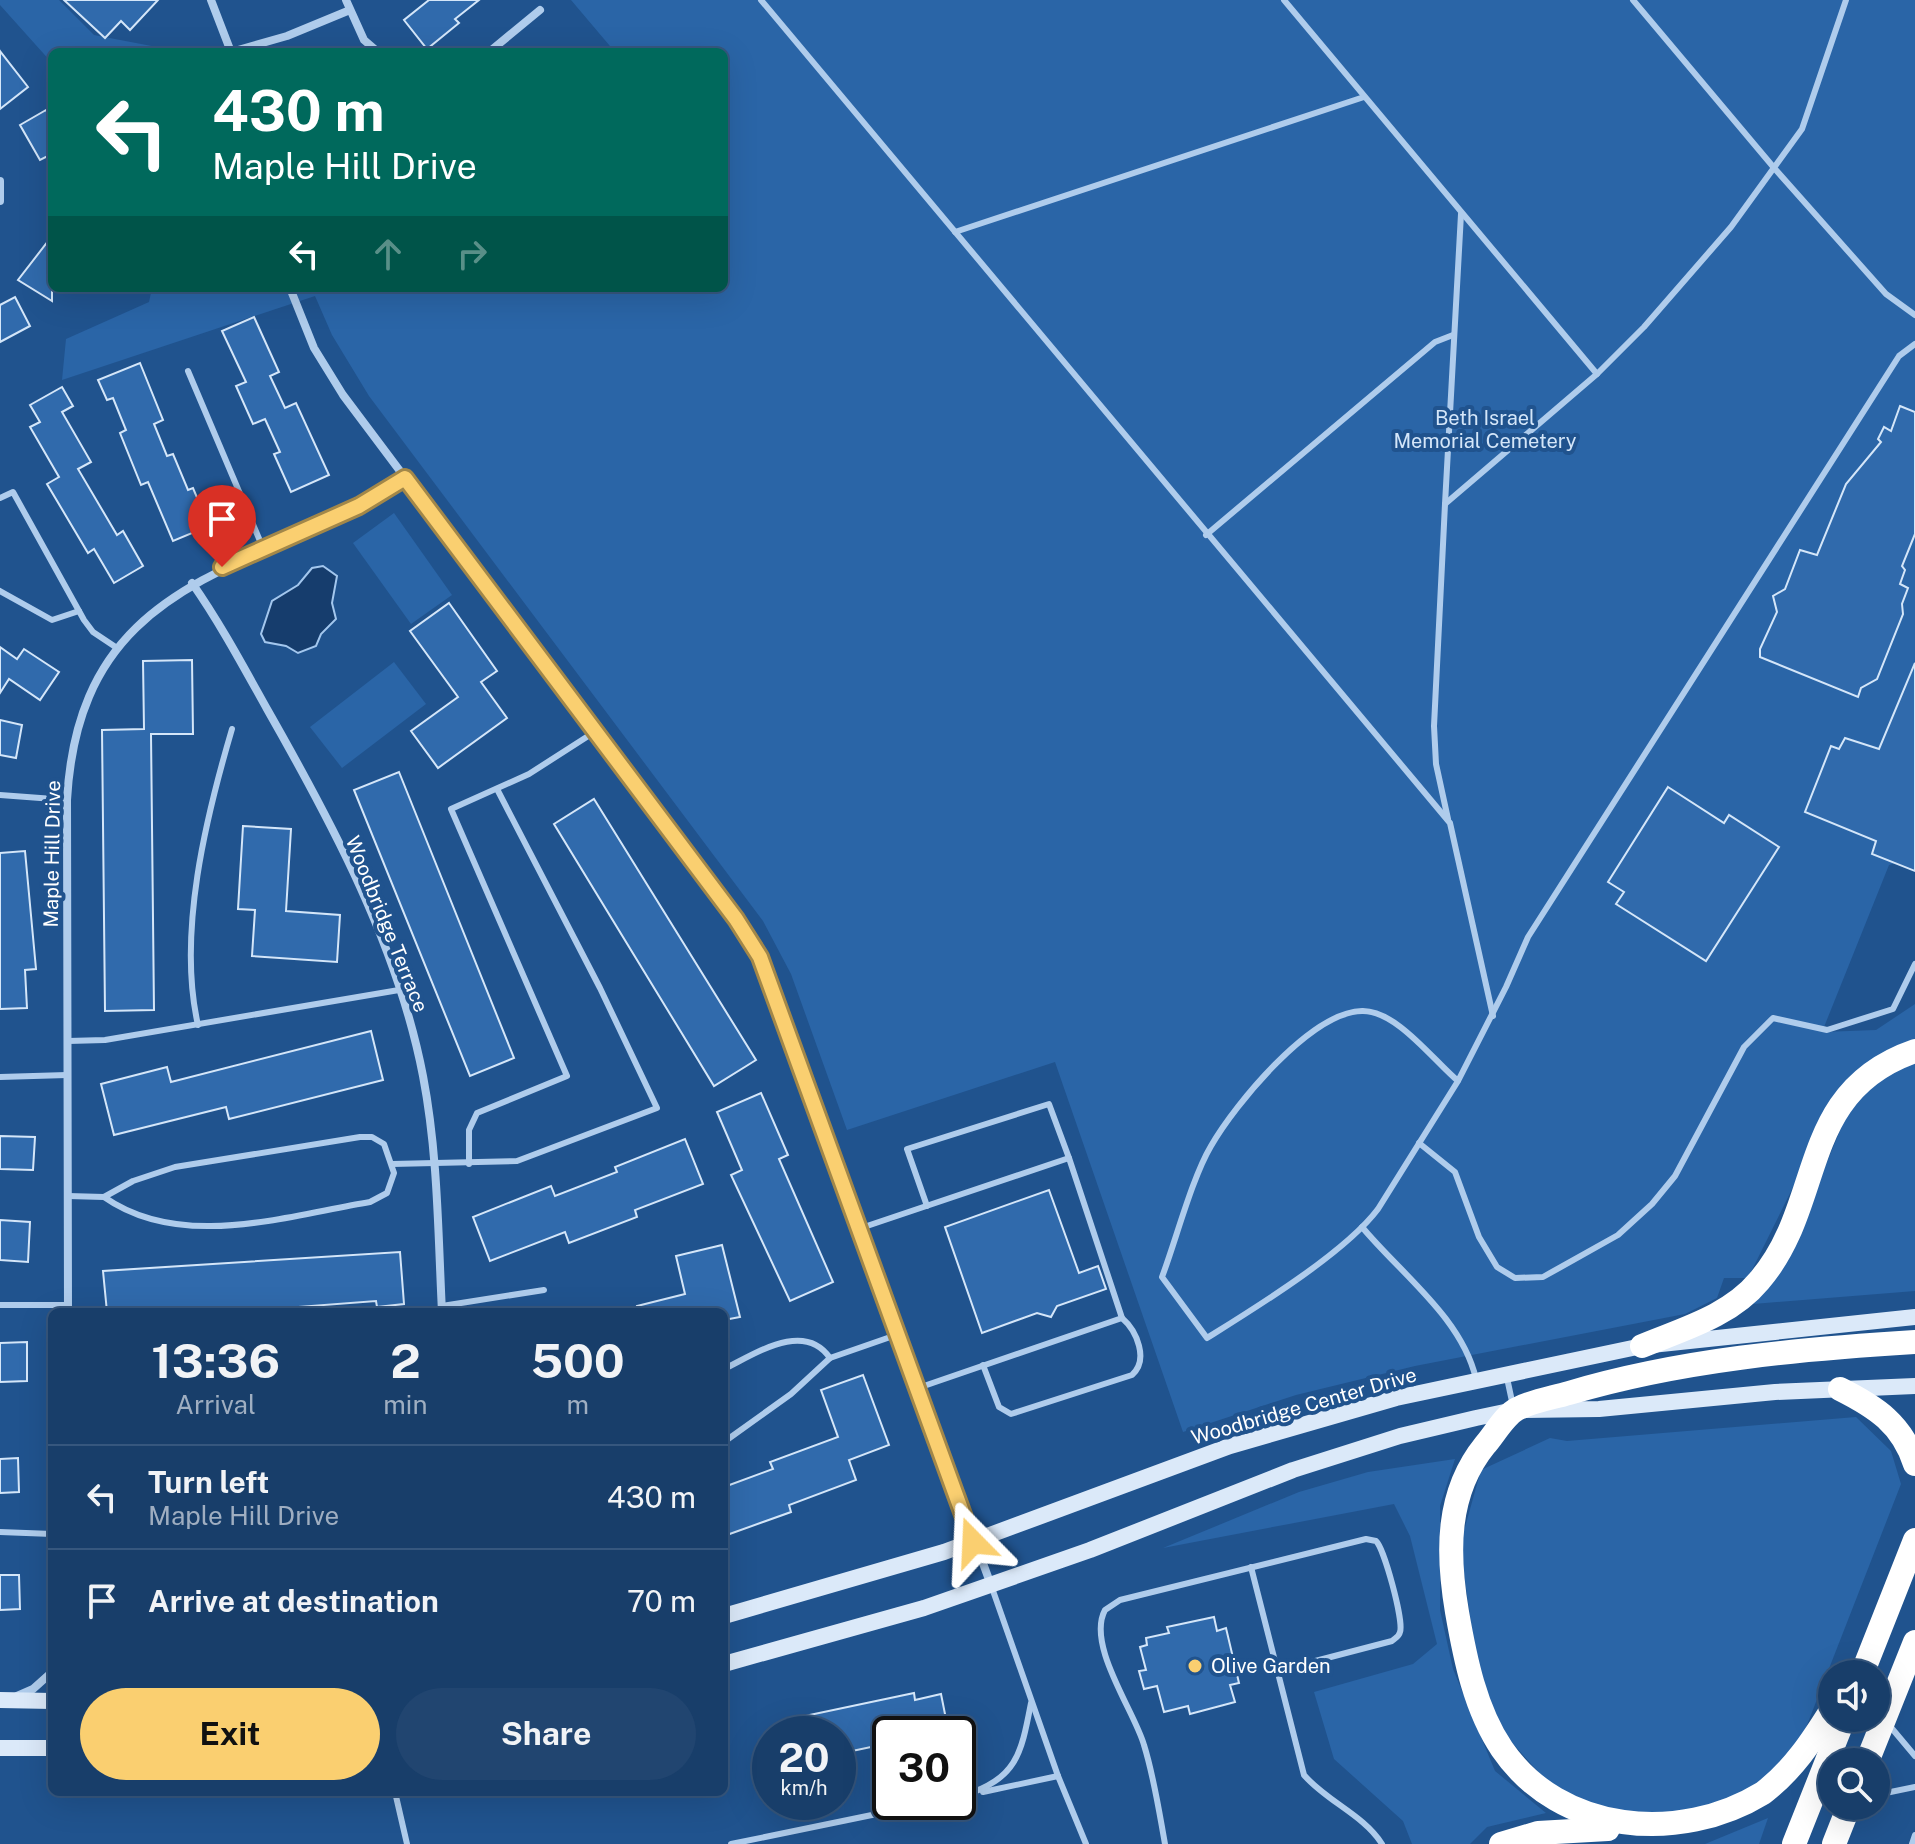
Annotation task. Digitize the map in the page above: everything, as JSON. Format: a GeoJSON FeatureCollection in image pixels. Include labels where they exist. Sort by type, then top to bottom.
{"type":"FeatureCollection","features":[{"type":"Feature","properties":{"kind":"highway"},"geometry":{"type":"LineString","coordinates":[[1642,1346],[1723,1311],[1761,1280],[1786,1236],[1822,1139],[1843,1101],[1878,1067],[1915,1051]]}},
{"type":"Feature","properties":{"kind":"highway"},"geometry":{"type":"LineString","coordinates":[[1634,1828],[1584,1815],[1556,1802],[1533,1785],[1494,1736],[1474,1686],[1454,1592],[1451,1528],[1465,1475],[1514,1410],[1647,1375],[1777,1354],[1915,1342]]}},
{"type":"Feature","properties":{"kind":"highway"},"geometry":{"type":"LineString","coordinates":[[1840,1389],[1891,1420],[1905,1440],[1915,1464]]}},
{"type":"Feature","properties":{"kind":"highway"},"geometry":{"type":"LineString","coordinates":[[1868,1660],[1915,1540]]}},
{"type":"Feature","properties":{"kind":"highway"},"geometry":{"type":"LineString","coordinates":[[1890,1705],[1915,1642]]}},
{"type":"Feature","properties":{"kind":"highway"},"geometry":{"type":"LineString","coordinates":[[1864,1660],[1873,1646]]}},
{"type":"Feature","properties":{"kind":"highway"},"geometry":{"type":"LineString","coordinates":[[1501,1844],[1551,1831],[1698,1824],[1741,1807],[1793,1765],[1818,1729]]}},
{"type":"Feature","properties":{"kind":"highway"},"geometry":{"type":"LineString","coordinates":[[1794,1844],[1838,1732]]}},
{"type":"Feature","properties":{"kind":"highway"},"geometry":{"type":"LineString","coordinates":[[1834,1844],[1843,1820]]}},
{"type":"Feature","properties":{"kind":"street"},"geometry":{"type":"LineString","coordinates":[[211,0],[229,48]]}},
{"type":"Feature","properties":{"kind":"street"},"geometry":{"type":"LineString","coordinates":[[346,0],[364,40],[373,48]]}},
{"type":"Feature","properties":{"kind":"street"},"geometry":{"type":"LineString","coordinates":[[245,48],[287,36],[350,10]]}},
{"type":"Feature","properties":{"kind":"street"},"geometry":{"type":"LineString","coordinates":[[494,48],[540,10]]}},
{"type":"Feature","properties":{"kind":"street"},"geometry":{"type":"LineString","coordinates":[[0,181],[0,201]]}},
{"type":"Feature","properties":{"kind":"street"},"geometry":{"type":"LineString","coordinates":[[292,292],[324,367],[736,919],[760,957],[991,1585]]}},
{"type":"Feature","properties":{"kind":"street","name":"Maple Hill Drive"},"geometry":{"type":"LineString","coordinates":[[68,1308],[67,800],[80,725],[97,682],[117,648],[144,618],[192,583],[359,506],[405,478]]}},
{"type":"Feature","properties":{"kind":"street","name":"Woodbridge Terrace"},"geometry":{"type":"LineString","coordinates":[[192,583],[283,736],[329,824],[364,898],[399,990],[423,1075],[436,1163],[442,1308]]}},
{"type":"Feature","properties":{"kind":"street","name":"Woodbridge Center Drive"},"geometry":{"type":"LineString","coordinates":[[728,1615],[829,1588],[973,1542],[1262,1435],[1476,1379],[1642,1346],[1915,1317]]}},
{"type":"Feature","properties":{"kind":"street"},"geometry":{"type":"LineString","coordinates":[[728,1663],[841,1633],[991,1585],[1316,1462],[1400,1436],[1514,1410],[1599,1409],[1840,1389],[1915,1386]]}},
{"type":"Feature","properties":{"kind":"street"},"geometry":{"type":"LineString","coordinates":[[0,1700],[33,1689],[48,1676]]}},
{"type":"Feature","properties":{"kind":"street"},"geometry":{"type":"LineString","coordinates":[[0,1700],[48,1701]]}},
{"type":"Feature","properties":{"kind":"street"},"geometry":{"type":"LineString","coordinates":[[0,1748],[48,1748]]}},
{"type":"Feature","properties":{"kind":"lane"},"geometry":{"type":"LineString","coordinates":[[761,0],[1450,823]]}},
{"type":"Feature","properties":{"kind":"lane"},"geometry":{"type":"LineString","coordinates":[[1284,0],[1597,374]]}},
{"type":"Feature","properties":{"kind":"lane"},"geometry":{"type":"LineString","coordinates":[[1633,0],[1775,169],[1886,294],[1915,315]]}},
{"type":"Feature","properties":{"kind":"lane"},"geometry":{"type":"LineString","coordinates":[[1445,504],[1597,374],[1690,276],[1775,169],[1802,129],[1846,0]]}},
{"type":"Feature","properties":{"kind":"lane"},"geometry":{"type":"LineString","coordinates":[[955,232],[1364,97]]}},
{"type":"Feature","properties":{"kind":"lane"},"geometry":{"type":"LineString","coordinates":[[1461,214],[1434,726],[1436,764],[1493,1016]]}},
{"type":"Feature","properties":{"kind":"lane"},"geometry":{"type":"LineString","coordinates":[[1206,535],[1435,342],[1453,335]]}},
{"type":"Feature","properties":{"kind":"lane"},"geometry":{"type":"LineString","coordinates":[[1458,1081],[1426,1054],[1402,1026],[1363,1011],[1330,1019],[1298,1042],[1279,1061],[1211,1146],[1162,1277],[1207,1338],[1275,1294],[1362,1227],[1378,1209],[1458,1081],[1493,1016],[1528,937],[1899,356],[1915,344]]}},
{"type":"Feature","properties":{"kind":"lane"},"geometry":{"type":"LineString","coordinates":[[188,371],[263,548]]}},
{"type":"Feature","properties":{"kind":"lane"},"geometry":{"type":"LineString","coordinates":[[0,498],[13,492],[79,611],[93,632],[117,648]]}},
{"type":"Feature","properties":{"kind":"lane"},"geometry":{"type":"LineString","coordinates":[[0,591],[52,620],[79,611]]}},
{"type":"Feature","properties":{"kind":"lane"},"geometry":{"type":"LineString","coordinates":[[198,1025],[193,971],[197,891],[209,816],[232,729]]}},
{"type":"Feature","properties":{"kind":"lane"},"geometry":{"type":"LineString","coordinates":[[469,1164],[469,1130],[477,1113],[567,1076],[451,809],[541,767],[596,731]]}},
{"type":"Feature","properties":{"kind":"lane"},"geometry":{"type":"LineString","coordinates":[[392,1164],[469,1164],[528,1158],[657,1108],[608,1004],[497,789]]}},
{"type":"Feature","properties":{"kind":"lane"},"geometry":{"type":"LineString","coordinates":[[0,795],[67,800]]}},
{"type":"Feature","properties":{"kind":"lane"},"geometry":{"type":"LineString","coordinates":[[1419,1143],[1455,1172],[1479,1237],[1497,1267],[1515,1278],[1543,1277],[1618,1235],[1652,1204],[1675,1176],[1744,1047],[1773,1018],[1827,1030],[1893,1009],[1915,964]]}},
{"type":"Feature","properties":{"kind":"lane"},"geometry":{"type":"LineString","coordinates":[[68,1041],[105,1040],[399,990]]}},
{"type":"Feature","properties":{"kind":"lane"},"geometry":{"type":"LineString","coordinates":[[0,1077],[67,1075]]}},
{"type":"Feature","properties":{"kind":"lane"},"geometry":{"type":"LineString","coordinates":[[927,1206],[907,1149],[1049,1104],[1122,1318],[1131,1326],[1141,1356],[1140,1367],[1132,1375],[1011,1414],[999,1407],[983,1365]]}},
{"type":"Feature","properties":{"kind":"lane"},"geometry":{"type":"LineString","coordinates":[[68,1196],[104,1197],[133,1215],[154,1222],[202,1226],[375,1200],[390,1189],[394,1179],[389,1151],[381,1141],[360,1137],[175,1167],[133,1181],[104,1197]]}},
{"type":"Feature","properties":{"kind":"lane"},"geometry":{"type":"LineString","coordinates":[[861,1228],[1069,1158]]}},
{"type":"Feature","properties":{"kind":"lane"},"geometry":{"type":"LineString","coordinates":[[1362,1227],[1454,1330],[1469,1354],[1476,1379]]}},
{"type":"Feature","properties":{"kind":"lane"},"geometry":{"type":"LineString","coordinates":[[447,1308],[544,1290]]}},
{"type":"Feature","properties":{"kind":"lane"},"geometry":{"type":"LineString","coordinates":[[0,1305],[68,1308]]}},
{"type":"Feature","properties":{"kind":"lane"},"geometry":{"type":"LineString","coordinates":[[918,1388],[1122,1318]]}},
{"type":"Feature","properties":{"kind":"lane"},"geometry":{"type":"LineString","coordinates":[[728,1439],[791,1394],[830,1358],[899,1334]]}},
{"type":"Feature","properties":{"kind":"lane"},"geometry":{"type":"LineString","coordinates":[[728,1367],[768,1348],[796,1340],[818,1344],[830,1358]]}},
{"type":"Feature","properties":{"kind":"lane"},"geometry":{"type":"LineString","coordinates":[[1506,1373],[1514,1410]]}},
{"type":"Feature","properties":{"kind":"lane"},"geometry":{"type":"LineString","coordinates":[[0,1532],[48,1534]]}},
{"type":"Feature","properties":{"kind":"lane"},"geometry":{"type":"LineString","coordinates":[[1165,1844],[1144,1745],[1114,1682],[1101,1618],[1120,1600],[1369,1539],[1380,1545],[1401,1628],[1394,1639],[1277,1671]]}},
{"type":"Feature","properties":{"kind":"lane"},"geometry":{"type":"LineString","coordinates":[[1251,1567],[1304,1775],[1373,1832],[1382,1844]]}},
{"type":"Feature","properties":{"kind":"lane"},"geometry":{"type":"LineString","coordinates":[[991,1585],[1058,1776],[1086,1844]]}},
{"type":"Feature","properties":{"kind":"lane"},"geometry":{"type":"LineString","coordinates":[[976,1791],[996,1782],[1011,1768],[1023,1744],[1031,1699]]}},
{"type":"Feature","properties":{"kind":"lane"},"geometry":{"type":"LineString","coordinates":[[1890,1727],[1915,1756]]}},
{"type":"Feature","properties":{"kind":"lane"},"geometry":{"type":"LineString","coordinates":[[976,1794],[1058,1776]]}},
{"type":"Feature","properties":{"kind":"lane"},"geometry":{"type":"LineString","coordinates":[[1890,1792],[1915,1787]]}},
{"type":"Feature","properties":{"kind":"lane"},"geometry":{"type":"LineString","coordinates":[[396,1796],[407,1844]]}},
{"type":"Feature","properties":{"kind":"lane"},"geometry":{"type":"LineString","coordinates":[[731,1844],[872,1815]]}},
{"type":"Feature","properties":{"kind":"lane"},"geometry":{"type":"LineString","coordinates":[[1912,1844],[1915,1835]]}},
{"type":"Feature","properties":{"kind":"green space"},"geometry":{"type":"Polygon","coordinates":[[[0,0],[59,0],[94,35],[162,48],[48,48],[48,59],[0,5],[0,0]]]}},
{"type":"Feature","properties":{"kind":"green space","name":"Beth Israel Memorial Cemetery"},"geometry":{"type":"Polygon","coordinates":[[[571,0],[1915,0],[1915,857],[1889,865],[1822,1032],[1876,1030],[1915,1004],[1915,1043],[1877,1058],[1800,1173],[1748,1278],[1724,1278],[1717,1298],[1685,1314],[1415,1366],[1296,1395],[1183,1432],[1055,1062],[847,1130],[791,974],[763,921],[369,396],[332,335],[315,296],[62,380],[66,339],[149,302],[151,292],[728,292],[728,48],[612,48],[571,0]]]}},
{"type":"Feature","properties":{"kind":"green space"},"geometry":{"type":"Polygon","coordinates":[[[394,513],[452,595],[411,624],[353,543],[394,513]]]}},
{"type":"Feature","properties":{"kind":"green space"},"geometry":{"type":"Polygon","coordinates":[[[394,662],[426,704],[342,768],[310,727],[394,662]]]}},
{"type":"Feature","properties":{"kind":"green space"},"geometry":{"type":"Polygon","coordinates":[[[1915,1063],[1915,1291],[1753,1304],[1787,1258],[1849,1109],[1884,1075],[1915,1063]]]}},
{"type":"Feature","properties":{"kind":"green space"},"geometry":{"type":"Polygon","coordinates":[[[1856,1417],[1891,1451],[1901,1484],[1832,1660],[1818,1660],[1818,1697],[1800,1743],[1756,1788],[1692,1816],[1620,1818],[1556,1792],[1499,1728],[1476,1659],[1460,1545],[1481,1470],[1550,1438],[1567,1441],[1856,1417]]]}},
{"type":"Feature","properties":{"kind":"green space"},"geometry":{"type":"Polygon","coordinates":[[[1455,1459],[1440,1506],[1440,1610],[1453,1669],[1495,1771],[1546,1813],[1487,1827],[1470,1844],[1412,1844],[1403,1821],[1334,1759],[1314,1692],[1413,1664],[1437,1644],[1410,1536],[1394,1504],[1163,1548],[1299,1492],[1368,1472],[1455,1459]]]}},
{"type":"Feature","properties":{"kind":"green space"},"geometry":{"type":"Polygon","coordinates":[[[1768,1818],[1759,1844],[1705,1844],[1768,1818]]]}},
{"type":"Feature","properties":{"kind":"shaded area"},"geometry":{"type":"Polygon","coordinates":[[[323,566],[337,576],[332,603],[336,619],[321,634],[316,646],[298,653],[286,646],[265,642],[261,634],[272,601],[298,585],[312,568],[323,566]]]}},
{"type":"Feature","properties":{"kind":"building"},"geometry":{"type":"Polygon","coordinates":[[[64,0],[158,0],[130,30],[121,21],[105,38],[64,0]]]}},
{"type":"Feature","properties":{"kind":"building"},"geometry":{"type":"Polygon","coordinates":[[[429,0],[479,0],[455,19],[459,23],[428,48],[404,20],[429,0]]]}},
{"type":"Feature","properties":{"kind":"building"},"geometry":{"type":"Polygon","coordinates":[[[0,51],[28,87],[0,109],[0,51]]]}},
{"type":"Feature","properties":{"kind":"building"},"geometry":{"type":"Polygon","coordinates":[[[46,110],[48,156],[40,160],[20,125],[46,110]]]}},
{"type":"Feature","properties":{"kind":"building"},"geometry":{"type":"Polygon","coordinates":[[[48,241],[48,292],[52,292],[52,301],[18,280],[48,241]]]}},
{"type":"Feature","properties":{"kind":"building"},"geometry":{"type":"Polygon","coordinates":[[[15,297],[30,326],[0,342],[0,305],[15,297]]]}},
{"type":"Feature","properties":{"kind":"building"},"geometry":{"type":"Polygon","coordinates":[[[254,317],[279,372],[270,376],[285,408],[296,403],[329,475],[291,492],[274,454],[280,452],[265,419],[253,424],[236,386],[246,382],[222,331],[254,317]]]}},
{"type":"Feature","properties":{"kind":"building"},"geometry":{"type":"Polygon","coordinates":[[[140,363],[163,420],[154,424],[167,456],[173,454],[188,490],[193,488],[209,526],[173,541],[148,482],[141,485],[120,433],[126,430],[113,398],[107,400],[98,380],[140,363]]]}},
{"type":"Feature","properties":{"kind":"building"},"geometry":{"type":"Polygon","coordinates":[[[62,387],[73,406],[62,412],[91,462],[78,469],[117,535],[123,531],[143,566],[114,583],[94,549],[88,553],[47,484],[59,477],[30,427],[40,422],[30,405],[62,387]]]}},
{"type":"Feature","properties":{"kind":"building"},"geometry":{"type":"Polygon","coordinates":[[[1900,406],[1915,412],[1915,534],[1902,566],[1905,570],[1900,584],[1908,588],[1902,604],[1903,614],[1877,679],[1861,688],[1858,697],[1760,657],[1760,649],[1777,612],[1773,596],[1785,589],[1800,550],[1817,555],[1846,484],[1881,442],[1878,439],[1884,427],[1891,431],[1900,406]]]}},
{"type":"Feature","properties":{"kind":"building"},"geometry":{"type":"Polygon","coordinates":[[[449,603],[497,671],[481,682],[507,718],[438,768],[411,731],[458,697],[410,631],[449,603]]]}},
{"type":"Feature","properties":{"kind":"building"},"geometry":{"type":"Polygon","coordinates":[[[0,647],[17,659],[24,649],[59,672],[40,700],[9,679],[0,693],[0,647]]]}},
{"type":"Feature","properties":{"kind":"building"},"geometry":{"type":"Polygon","coordinates":[[[192,660],[193,734],[151,734],[154,1010],[105,1011],[102,730],[144,729],[143,661],[192,660]]]}},
{"type":"Feature","properties":{"kind":"building"},"geometry":{"type":"Polygon","coordinates":[[[1915,663],[1915,871],[1872,854],[1876,841],[1805,812],[1831,746],[1839,749],[1845,738],[1879,749],[1915,663]]]}},
{"type":"Feature","properties":{"kind":"building"},"geometry":{"type":"Polygon","coordinates":[[[0,720],[22,725],[16,758],[0,755],[0,720]]]}},
{"type":"Feature","properties":{"kind":"building"},"geometry":{"type":"Polygon","coordinates":[[[399,772],[514,1058],[470,1076],[354,790],[399,772]]]}},
{"type":"Feature","properties":{"kind":"building"},"geometry":{"type":"Polygon","coordinates":[[[1668,787],[1724,823],[1729,815],[1779,847],[1706,961],[1616,904],[1624,892],[1608,882],[1668,787]]]}},
{"type":"Feature","properties":{"kind":"building"},"geometry":{"type":"Polygon","coordinates":[[[594,799],[756,1060],[714,1086],[554,824],[594,799]]]}},
{"type":"Feature","properties":{"kind":"building"},"geometry":{"type":"Polygon","coordinates":[[[243,826],[291,829],[286,911],[340,915],[337,962],[252,956],[255,910],[238,909],[243,826]]]}},
{"type":"Feature","properties":{"kind":"building"},"geometry":{"type":"Polygon","coordinates":[[[25,851],[36,969],[25,970],[27,1008],[0,1009],[0,853],[25,851]]]}},
{"type":"Feature","properties":{"kind":"building"},"geometry":{"type":"Polygon","coordinates":[[[371,1031],[383,1080],[229,1119],[226,1107],[114,1135],[101,1084],[167,1067],[171,1082],[371,1031]]]}},
{"type":"Feature","properties":{"kind":"building"},"geometry":{"type":"Polygon","coordinates":[[[761,1093],[788,1155],[779,1159],[833,1282],[790,1301],[731,1175],[742,1170],[717,1112],[761,1093]]]}},
{"type":"Feature","properties":{"kind":"building"},"geometry":{"type":"Polygon","coordinates":[[[0,1136],[35,1137],[33,1170],[0,1169],[0,1136]]]}},
{"type":"Feature","properties":{"kind":"building"},"geometry":{"type":"Polygon","coordinates":[[[685,1139],[703,1184],[635,1210],[637,1217],[569,1243],[565,1232],[490,1261],[473,1217],[551,1186],[555,1196],[617,1172],[615,1167],[685,1139]]]}},
{"type":"Feature","properties":{"kind":"building"},"geometry":{"type":"Polygon","coordinates":[[[1049,1190],[1079,1273],[1098,1266],[1106,1289],[1057,1306],[1051,1317],[1037,1313],[982,1333],[945,1227],[1049,1190]]]}},
{"type":"Feature","properties":{"kind":"building"},"geometry":{"type":"Polygon","coordinates":[[[0,1220],[30,1222],[28,1262],[0,1260],[0,1220]]]}},
{"type":"Feature","properties":{"kind":"building"},"geometry":{"type":"Polygon","coordinates":[[[722,1245],[740,1317],[728,1319],[728,1308],[637,1308],[685,1294],[676,1256],[722,1245]]]}},
{"type":"Feature","properties":{"kind":"building"},"geometry":{"type":"Polygon","coordinates":[[[400,1252],[404,1304],[377,1307],[376,1301],[285,1308],[107,1308],[103,1271],[400,1252]]]}},
{"type":"Feature","properties":{"kind":"building"},"geometry":{"type":"Polygon","coordinates":[[[27,1342],[27,1381],[0,1382],[0,1343],[27,1342]]]}},
{"type":"Feature","properties":{"kind":"building"},"geometry":{"type":"Polygon","coordinates":[[[863,1375],[889,1445],[849,1460],[856,1480],[789,1505],[791,1512],[728,1535],[728,1486],[773,1469],[770,1462],[838,1437],[821,1390],[863,1375]]]}},
{"type":"Feature","properties":{"kind":"building"},"geometry":{"type":"Polygon","coordinates":[[[18,1458],[19,1492],[0,1493],[0,1459],[18,1458]]]}},
{"type":"Feature","properties":{"kind":"building"},"geometry":{"type":"Polygon","coordinates":[[[0,1575],[19,1575],[20,1609],[0,1610],[0,1575]]]}},
{"type":"Feature","properties":{"kind":"building","name":"Olive Garden"},"geometry":{"type":"Polygon","coordinates":[[[1214,1617],[1217,1631],[1226,1628],[1239,1683],[1230,1685],[1235,1702],[1190,1714],[1188,1706],[1164,1712],[1157,1686],[1144,1689],[1139,1671],[1146,1670],[1140,1647],[1147,1645],[1146,1638],[1169,1633],[1167,1627],[1214,1617]]]}},
{"type":"Feature","properties":{"kind":"building"},"geometry":{"type":"Polygon","coordinates":[[[914,1693],[915,1700],[941,1694],[945,1716],[872,1716],[872,1747],[856,1750],[856,1716],[805,1716],[914,1693]]]}},
{"type":"Feature","properties":{"kind":"place","name":"Olive Garden"},"geometry":{"type":"Point","coordinates":[1195,1666]}},
{"type":"Feature","properties":{"kind":"route"},"geometry":{"type":"LineString","coordinates":[[222,567],[359,506],[405,478],[736,919],[760,957],[772,982],[973,1542]]}}]}
